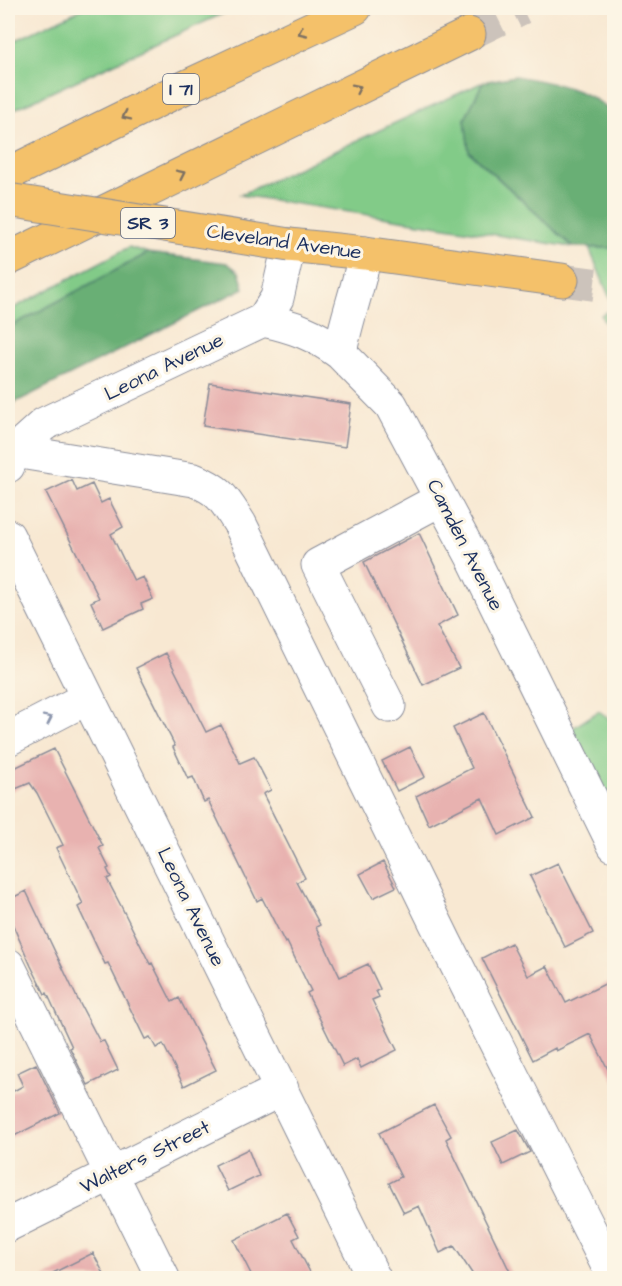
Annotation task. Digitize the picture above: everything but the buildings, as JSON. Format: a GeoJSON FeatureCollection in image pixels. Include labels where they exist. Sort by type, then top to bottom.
{"type":"FeatureCollection","features":[{"type":"Feature","properties":{"kind":"main road","name":"I 71"},"geometry":{"type":"LineString","coordinates":[[8,174],[173,93],[355,8]]}},
{"type":"Feature","properties":{"kind":"main road"},"geometry":{"type":"LineString","coordinates":[[8,259],[469,34]]}},
{"type":"Feature","properties":{"kind":"main road","name":"Cleveland Avenue"},"geometry":{"type":"LineString","coordinates":[[8,200],[289,245],[562,280]]}},
{"type":"Feature","properties":{"kind":"street"},"geometry":{"type":"LineString","coordinates":[[262,320],[277,298],[289,245]]}},
{"type":"Feature","properties":{"kind":"street"},"geometry":{"type":"LineString","coordinates":[[340,353],[344,332],[360,282],[365,253]]}},
{"type":"Feature","properties":{"kind":"street","name":"Camden Avenue"},"geometry":{"type":"LineString","coordinates":[[262,320],[292,326],[322,340],[340,353],[391,405],[475,562],[615,845]]}},
{"type":"Feature","properties":{"kind":"street","name":"Leona Avenue"},"geometry":{"type":"LineString","coordinates":[[11,459],[44,424],[262,320]]}},
{"type":"Feature","properties":{"kind":"street"},"geometry":{"type":"LineString","coordinates":[[11,459],[195,480],[221,495],[240,524],[445,942],[614,1278]]}},
{"type":"Feature","properties":{"kind":"street"},"geometry":{"type":"LineString","coordinates":[[389,706],[318,565],[441,499]]}},
{"type":"Feature","properties":{"kind":"street","name":"Leona Avenue"},"geometry":{"type":"LineString","coordinates":[[8,536],[374,1278]]}},
{"type":"Feature","properties":{"kind":"street"},"geometry":{"type":"LineString","coordinates":[[8,739],[87,698]]}},
{"type":"Feature","properties":{"kind":"street"},"geometry":{"type":"LineString","coordinates":[[8,969],[164,1278]]}},
{"type":"Feature","properties":{"kind":"street","name":"Walters Street"},"geometry":{"type":"LineString","coordinates":[[8,1225],[282,1089]]}},
{"type":"Feature","properties":{"kind":"green space"},"geometry":{"type":"Polygon","coordinates":[[[84,8],[235,8],[8,112],[8,44],[84,8]]]}},
{"type":"Feature","properties":{"kind":"green space"},"geometry":{"type":"Polygon","coordinates":[[[515,76],[581,92],[593,98],[614,115],[614,248],[573,247],[469,151],[465,119],[483,82],[515,76]]]}},
{"type":"Feature","properties":{"kind":"green space"},"geometry":{"type":"Polygon","coordinates":[[[483,82],[465,119],[469,152],[573,247],[240,195],[483,82]]]}},
{"type":"Feature","properties":{"kind":"green space"},"geometry":{"type":"Polygon","coordinates":[[[129,247],[148,253],[8,328],[8,311],[129,247]]]}},
{"type":"Feature","properties":{"kind":"green space"},"geometry":{"type":"Polygon","coordinates":[[[589,248],[614,248],[614,308],[589,248]]]}},
{"type":"Feature","properties":{"kind":"green space"},"geometry":{"type":"Polygon","coordinates":[[[148,253],[227,263],[239,272],[244,288],[8,406],[8,328],[148,253]]]}},
{"type":"Feature","properties":{"kind":"green space"},"geometry":{"type":"Polygon","coordinates":[[[614,308],[614,341],[601,315],[614,308]]]}},
{"type":"Feature","properties":{"kind":"green space"},"geometry":{"type":"Polygon","coordinates":[[[599,711],[614,723],[614,817],[571,729],[599,711]]]}},
{"type":"Feature","properties":{"kind":"tunnel"},"geometry":{"type":"LineString","coordinates":[[469,34],[522,8]]}},
{"type":"Feature","properties":{"kind":"tunnel"},"geometry":{"type":"LineString","coordinates":[[562,280],[614,287]]}}]}
